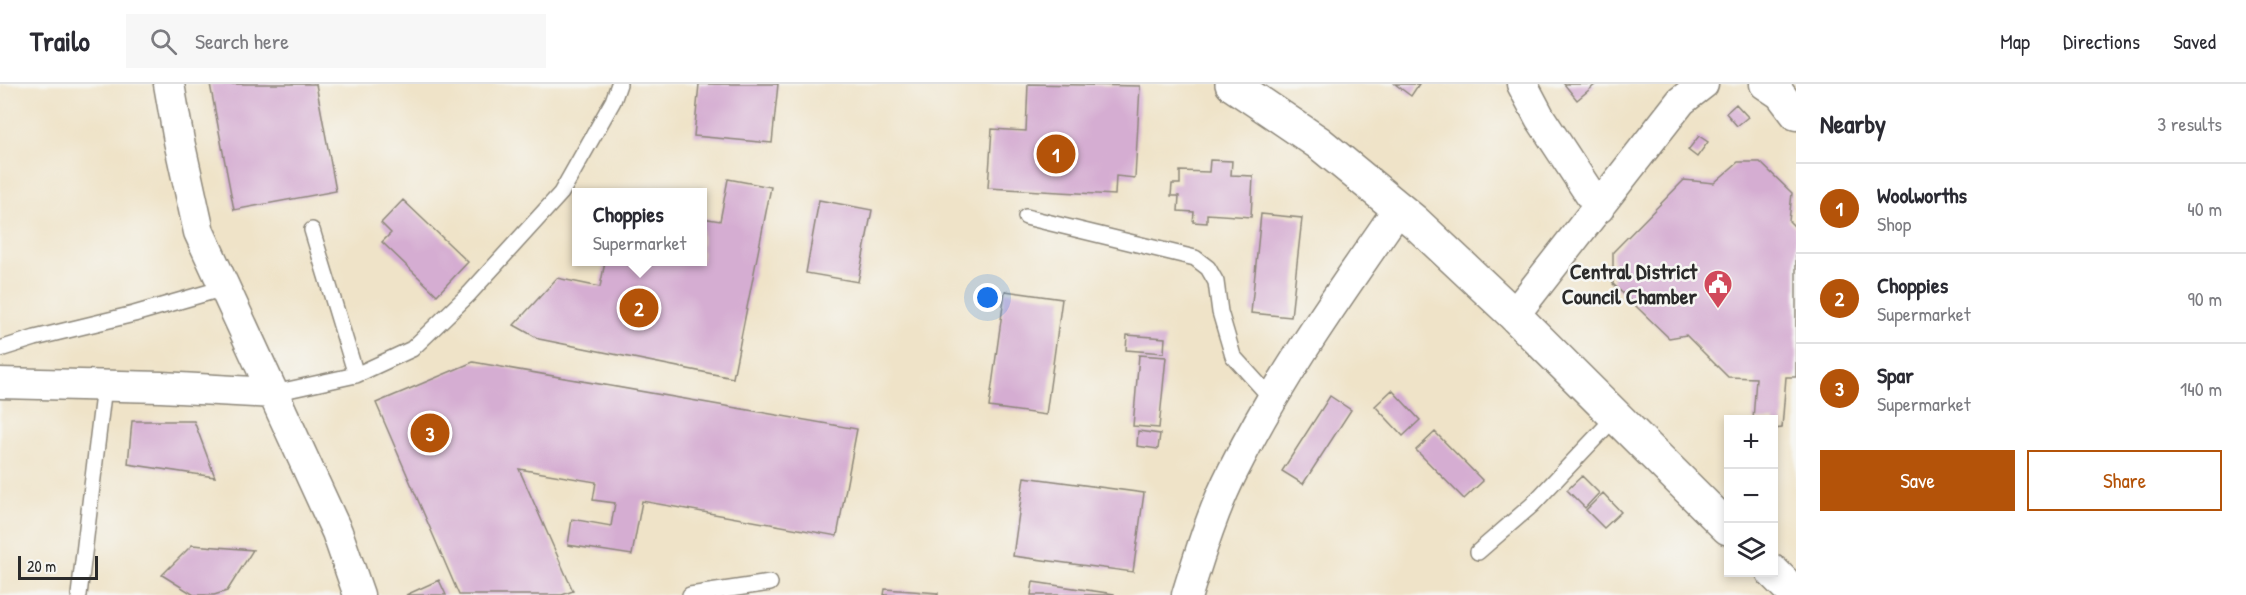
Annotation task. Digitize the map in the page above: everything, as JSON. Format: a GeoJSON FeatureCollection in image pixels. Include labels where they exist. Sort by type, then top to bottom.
{"type":"FeatureCollection","features":[{"type":"Feature","properties":{"kind":"main road"},"geometry":{"type":"LineString","coordinates":[[1232,84],[1319,143],[1399,208],[1514,315],[1724,524]]}},
{"type":"Feature","properties":{"kind":"main road"},"geometry":{"type":"LineString","coordinates":[[1777,577],[1796,595]]}},
{"type":"Feature","properties":{"kind":"street"},"geometry":{"type":"LineString","coordinates":[[169,84],[199,232],[337,532],[359,595]]}},
{"type":"Feature","properties":{"kind":"street"},"geometry":{"type":"LineString","coordinates":[[1522,84],[1540,118],[1599,208]]}},
{"type":"Feature","properties":{"kind":"street"},"geometry":{"type":"LineString","coordinates":[[1514,315],[1682,101],[1703,84]]}},
{"type":"Feature","properties":{"kind":"street"},"geometry":{"type":"LineString","coordinates":[[1765,84],[1780,94],[1796,115]]}},
{"type":"Feature","properties":{"kind":"street"},"geometry":{"type":"LineString","coordinates":[[1187,595],[1203,543],[1232,473],[1272,399],[1399,208]]}},
{"type":"Feature","properties":{"kind":"street"},"geometry":{"type":"LineString","coordinates":[[0,383],[274,393]]}},
{"type":"Feature","properties":{"kind":"lane"},"geometry":{"type":"LineString","coordinates":[[274,393],[356,375],[412,349],[469,294],[561,193],[613,101],[619,84]]}},
{"type":"Feature","properties":{"kind":"lane"},"geometry":{"type":"LineString","coordinates":[[1026,217],[1195,258],[1208,268],[1216,282],[1220,312],[1233,356],[1272,399]]}},
{"type":"Feature","properties":{"kind":"lane"},"geometry":{"type":"LineString","coordinates":[[312,230],[356,375]]}},
{"type":"Feature","properties":{"kind":"lane"},"geometry":{"type":"LineString","coordinates":[[0,349],[224,288]]}},
{"type":"Feature","properties":{"kind":"lane"},"geometry":{"type":"LineString","coordinates":[[79,595],[104,386]]}},
{"type":"Feature","properties":{"kind":"lane"},"geometry":{"type":"LineString","coordinates":[[1478,552],[1532,505],[1616,416]]}},
{"type":"Feature","properties":{"kind":"lane"},"geometry":{"type":"LineString","coordinates":[[690,595],[770,583]]}},
{"type":"Feature","properties":{"kind":"building"},"geometry":{"type":"Polygon","coordinates":[[[210,84],[316,84],[336,191],[234,210],[210,84]]]}},
{"type":"Feature","properties":{"kind":"building"},"geometry":{"type":"Polygon","coordinates":[[[699,84],[778,84],[772,143],[694,136],[699,84]]]}},
{"type":"Feature","properties":{"kind":"building"},"geometry":{"type":"Polygon","coordinates":[[[1028,84],[1140,86],[1135,178],[1116,176],[1115,195],[988,188],[992,129],[1026,131],[1028,84]]]}},
{"type":"Feature","properties":{"kind":"building"},"geometry":{"type":"Polygon","coordinates":[[[1395,84],[1419,84],[1411,96],[1395,84]]]}},
{"type":"Feature","properties":{"kind":"building"},"geometry":{"type":"Polygon","coordinates":[[[1564,84],[1596,84],[1577,100],[1564,84]]]}},
{"type":"Feature","properties":{"kind":"building"},"geometry":{"type":"Polygon","coordinates":[[[1736,104],[1748,117],[1737,126],[1726,113],[1736,104]]]}},
{"type":"Feature","properties":{"kind":"building"},"geometry":{"type":"Polygon","coordinates":[[[1699,136],[1708,142],[1697,157],[1688,150],[1699,136]]]}},
{"type":"Feature","properties":{"kind":"building"},"geometry":{"type":"Polygon","coordinates":[[[1210,160],[1232,161],[1231,175],[1253,176],[1251,217],[1207,214],[1207,223],[1193,222],[1194,212],[1178,211],[1179,196],[1171,196],[1172,184],[1180,184],[1180,171],[1209,172],[1210,160]]]}},
{"type":"Feature","properties":{"kind":"building","name":"Central District Council Chamber"},"geometry":{"type":"Polygon","coordinates":[[[1738,162],[1760,162],[1792,193],[1789,221],[1796,228],[1796,377],[1786,377],[1782,428],[1778,428],[1778,415],[1753,415],[1756,378],[1728,377],[1686,335],[1669,338],[1613,284],[1613,252],[1684,180],[1714,183],[1738,162]]]}},
{"type":"Feature","properties":{"kind":"building"},"geometry":{"type":"Polygon","coordinates":[[[728,179],[771,187],[733,378],[539,339],[514,325],[557,278],[600,287],[604,266],[707,266],[707,219],[720,221],[728,179]]]}},
{"type":"Feature","properties":{"kind":"building"},"geometry":{"type":"Polygon","coordinates":[[[403,200],[468,262],[437,295],[382,242],[391,233],[381,223],[403,200]]]}},
{"type":"Feature","properties":{"kind":"building"},"geometry":{"type":"Polygon","coordinates":[[[819,200],[872,210],[858,282],[806,273],[819,200]]]}},
{"type":"Feature","properties":{"kind":"building"},"geometry":{"type":"Polygon","coordinates":[[[1261,214],[1302,218],[1291,317],[1251,313],[1261,214]]]}},
{"type":"Feature","properties":{"kind":"building"},"geometry":{"type":"Polygon","coordinates":[[[1005,291],[1062,299],[1046,415],[989,407],[1005,291]]]}},
{"type":"Feature","properties":{"kind":"building"},"geometry":{"type":"Polygon","coordinates":[[[1127,335],[1165,338],[1164,353],[1126,350],[1127,335]]]}},
{"type":"Feature","properties":{"kind":"building"},"geometry":{"type":"Polygon","coordinates":[[[1139,355],[1166,357],[1159,428],[1133,426],[1139,355]]]}},
{"type":"Feature","properties":{"kind":"building"},"geometry":{"type":"Polygon","coordinates":[[[473,362],[857,429],[837,536],[642,501],[632,555],[568,545],[572,519],[611,526],[615,503],[593,500],[596,482],[519,469],[573,591],[562,595],[459,595],[376,403],[473,362]]]}},
{"type":"Feature","properties":{"kind":"building"},"geometry":{"type":"Polygon","coordinates":[[[1392,390],[1420,420],[1403,436],[1375,406],[1392,390]]]}},
{"type":"Feature","properties":{"kind":"building"},"geometry":{"type":"Polygon","coordinates":[[[1330,396],[1351,410],[1303,484],[1282,471],[1330,396]]]}},
{"type":"Feature","properties":{"kind":"building"},"geometry":{"type":"Polygon","coordinates":[[[132,421],[194,421],[215,477],[128,464],[132,421]]]}},
{"type":"Feature","properties":{"kind":"building"},"geometry":{"type":"Polygon","coordinates":[[[1138,431],[1160,434],[1158,449],[1137,446],[1138,431]]]}},
{"type":"Feature","properties":{"kind":"building"},"geometry":{"type":"Polygon","coordinates":[[[1435,432],[1483,481],[1464,499],[1416,450],[1435,432]]]}},
{"type":"Feature","properties":{"kind":"building"},"geometry":{"type":"Polygon","coordinates":[[[1582,476],[1599,493],[1585,508],[1567,490],[1582,476]]]}},
{"type":"Feature","properties":{"kind":"building"},"geometry":{"type":"Polygon","coordinates":[[[1024,477],[1144,493],[1133,572],[1013,556],[1024,477]]]}},
{"type":"Feature","properties":{"kind":"building"},"geometry":{"type":"Polygon","coordinates":[[[1603,493],[1621,512],[1604,528],[1586,510],[1603,493]]]}},
{"type":"Feature","properties":{"kind":"building"},"geometry":{"type":"Polygon","coordinates":[[[192,545],[253,550],[227,591],[214,595],[194,595],[162,575],[192,545]]]}},
{"type":"Feature","properties":{"kind":"building"},"geometry":{"type":"Polygon","coordinates":[[[439,580],[446,595],[406,595],[439,580]]]}},
{"type":"Feature","properties":{"kind":"building"},"geometry":{"type":"Polygon","coordinates":[[[1033,582],[1114,594],[1114,595],[1031,595],[1033,582]]]}},
{"type":"Feature","properties":{"kind":"building"},"geometry":{"type":"Polygon","coordinates":[[[885,589],[938,593],[938,595],[884,595],[885,589]]]}},
{"type":"Feature","properties":{"kind":"place","name":"Woolworths"},"geometry":{"type":"Point","coordinates":[1056,154]}},
{"type":"Feature","properties":{"kind":"place","name":"Choppies"},"geometry":{"type":"Point","coordinates":[639,308]}},
{"type":"Feature","properties":{"kind":"place","name":"Central District Council Chamber"},"geometry":{"type":"Point","coordinates":[1718,310]}},
{"type":"Feature","properties":{"kind":"place","name":"Spar"},"geometry":{"type":"Point","coordinates":[430,433]}}]}
